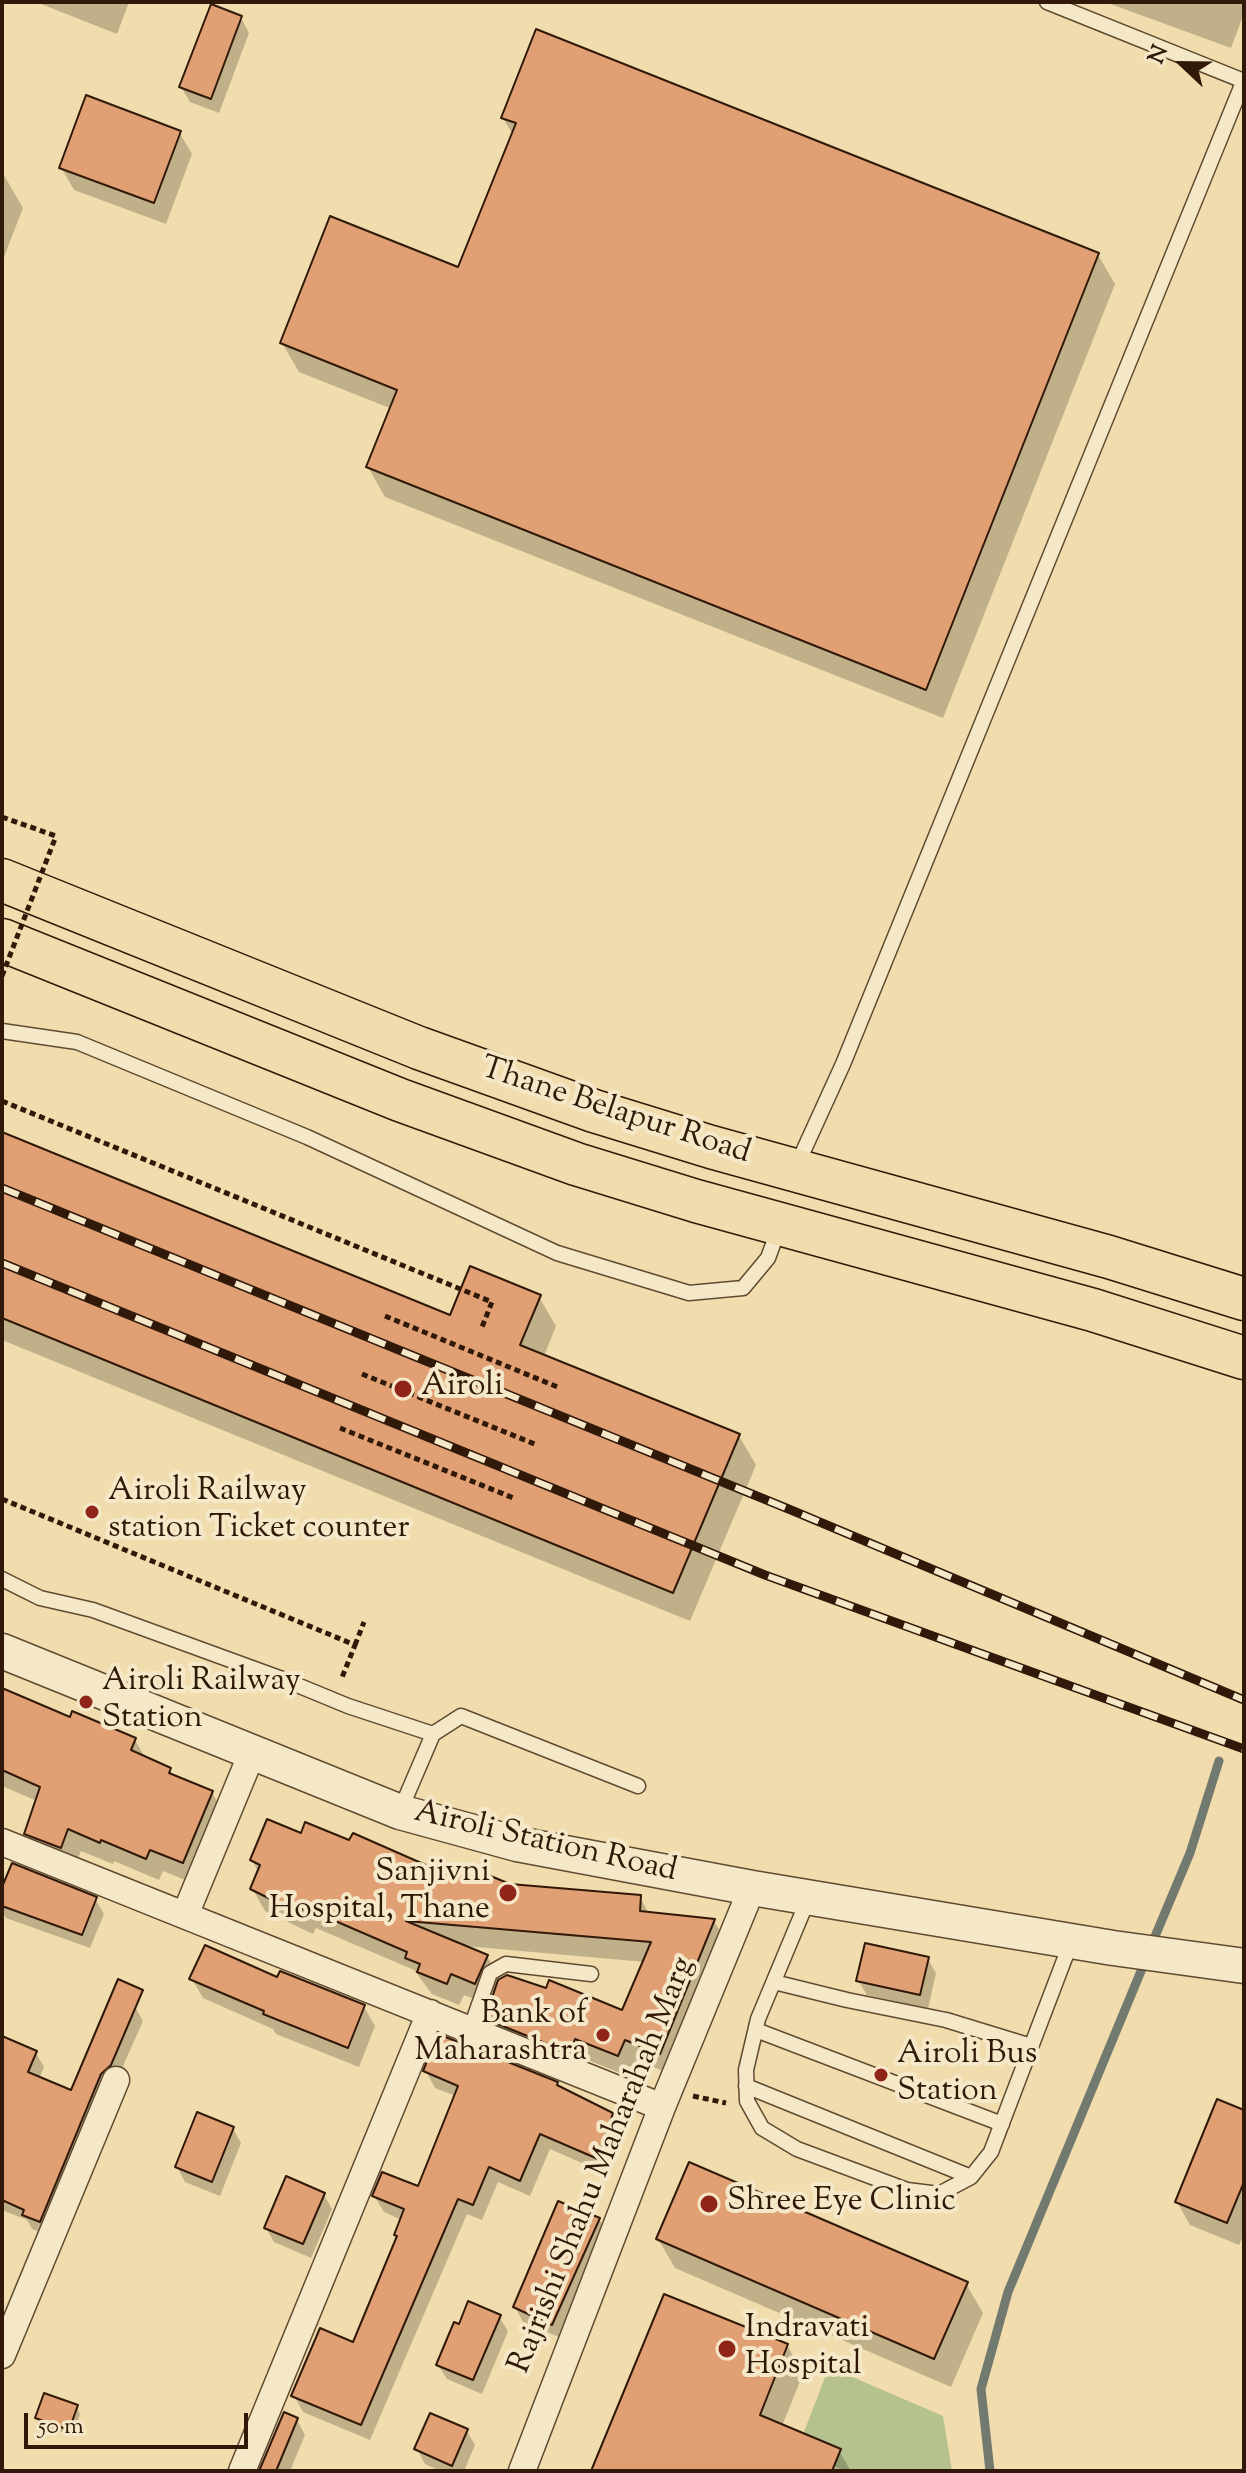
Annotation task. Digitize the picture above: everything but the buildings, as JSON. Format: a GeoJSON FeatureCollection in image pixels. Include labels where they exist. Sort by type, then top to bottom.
{"type":"FeatureCollection","features":[{"type":"Feature","properties":{"kind":"main road","name":"Thane Belapur Road"},"geometry":{"type":"LineString","coordinates":[[2,880],[419,1048],[594,1111],[711,1147],[1095,1252],[1244,1299]]}},
{"type":"Feature","properties":{"kind":"main road","name":"Thane Belapur Road"},"geometry":{"type":"LineString","coordinates":[[2,940],[415,1106],[576,1164],[1079,1306],[1244,1358]]}},
{"type":"Feature","properties":{"kind":"street","name":"Airoli Station Road"},"geometry":{"type":"LineString","coordinates":[[2,1651],[400,1812],[517,1844],[752,1888],[1113,1948],[1244,1966]]}},
{"type":"Feature","properties":{"kind":"street"},"geometry":{"type":"LineString","coordinates":[[185,1915],[252,1753]]}},
{"type":"Feature","properties":{"kind":"street"},"geometry":{"type":"LineString","coordinates":[[2,1842],[662,2107]]}},
{"type":"Feature","properties":{"kind":"street","name":"Rajrishi Shahu Maharahah Marg"},"geometry":{"type":"LineString","coordinates":[[522,2471],[662,2107],[752,1888]]}},
{"type":"Feature","properties":{"kind":"street"},"geometry":{"type":"LineString","coordinates":[[242,2471],[430,2013]]}},
{"type":"Feature","properties":{"kind":"street"},"geometry":{"type":"LineString","coordinates":[[2,2355],[116,2080]]}},
{"type":"Feature","properties":{"kind":"lane"},"geometry":{"type":"LineString","coordinates":[[795,1169],[843,1064],[1244,80],[1047,2]]}},
{"type":"Feature","properties":{"kind":"lane"},"geometry":{"type":"LineString","coordinates":[[2,1031],[77,1042],[307,1137],[557,1253],[689,1293],[743,1288],[768,1258],[781,1224]]}},
{"type":"Feature","properties":{"kind":"lane"},"geometry":{"type":"LineString","coordinates":[[2,1579],[40,1598],[93,1610],[433,1734]]}},
{"type":"Feature","properties":{"kind":"lane"},"geometry":{"type":"LineString","coordinates":[[400,1812],[433,1734],[461,1716],[638,1786]]}},
{"type":"Feature","properties":{"kind":"lane"},"geometry":{"type":"LineString","coordinates":[[809,1897],[756,2030],[746,2070],[747,2101],[762,2128],[797,2149],[907,2190],[939,2194],[971,2177],[991,2152],[1071,1941]]}},
{"type":"Feature","properties":{"kind":"lane"},"geometry":{"type":"LineString","coordinates":[[470,2030],[490,1973],[506,1964],[591,1974]]}},
{"type":"Feature","properties":{"kind":"lane"},"geometry":{"type":"LineString","coordinates":[[774,1982],[946,2020],[1031,2046]]}},
{"type":"Feature","properties":{"kind":"lane"},"geometry":{"type":"LineString","coordinates":[[756,2030],[1002,2124]]}},
{"type":"Feature","properties":{"kind":"lane"},"geometry":{"type":"LineString","coordinates":[[746,2086],[971,2177]]}},
{"type":"Feature","properties":{"kind":"path"},"geometry":{"type":"LineString","coordinates":[[2,817],[56,836],[2,976]]}},
{"type":"Feature","properties":{"kind":"path"},"geometry":{"type":"LineString","coordinates":[[2,1101],[492,1302],[482,1327]]}},
{"type":"Feature","properties":{"kind":"path"},"geometry":{"type":"LineString","coordinates":[[385,1316],[560,1388]]}},
{"type":"Feature","properties":{"kind":"path"},"geometry":{"type":"LineString","coordinates":[[362,1374],[537,1445]]}},
{"type":"Feature","properties":{"kind":"path"},"geometry":{"type":"LineString","coordinates":[[340,1428],[516,1499]]}},
{"type":"Feature","properties":{"kind":"path"},"geometry":{"type":"LineString","coordinates":[[2,1499],[355,1645]]}},
{"type":"Feature","properties":{"kind":"path"},"geometry":{"type":"LineString","coordinates":[[333,1700],[364,1622]]}},
{"type":"Feature","properties":{"kind":"green space"},"geometry":{"type":"Polygon","coordinates":[[[829,2367],[943,2416],[952,2471],[845,2471],[797,2450],[829,2367]]]}},
{"type":"Feature","properties":{"kind":"waterway"},"geometry":{"type":"LineString","coordinates":[[1151,1946],[1190,1853],[1219,1761]]}},
{"type":"Feature","properties":{"kind":"waterway"},"geometry":{"type":"LineString","coordinates":[[990,2471],[981,2389],[1008,2292],[1146,1959]]}},
{"type":"Feature","properties":{"kind":"railway"},"geometry":{"type":"LineString","coordinates":[[2,1188],[791,1510],[1244,1700]]}},
{"type":"Feature","properties":{"kind":"railway"},"geometry":{"type":"LineString","coordinates":[[2,1263],[765,1575],[1244,1749]]}},
{"type":"Feature","properties":{"kind":"place","name":"Airoli"},"geometry":{"type":"Point","coordinates":[403,1389]}},
{"type":"Feature","properties":{"kind":"place","name":"Airoli Railway station Ticket counter"},"geometry":{"type":"Point","coordinates":[92,1512]}},
{"type":"Feature","properties":{"kind":"place","name":"Airoli Railway Station"},"geometry":{"type":"Point","coordinates":[86,1702]}},
{"type":"Feature","properties":{"kind":"place","name":"Sanjivni Hospital, Thane"},"geometry":{"type":"Point","coordinates":[508,1893]}},
{"type":"Feature","properties":{"kind":"place","name":"Bank of Maharashtra"},"geometry":{"type":"Point","coordinates":[603,2035]}},
{"type":"Feature","properties":{"kind":"place","name":"Airoli Bus Station"},"geometry":{"type":"Point","coordinates":[881,2075]}},
{"type":"Feature","properties":{"kind":"place","name":"Shree Eye Clinic"},"geometry":{"type":"Point","coordinates":[709,2204]}},
{"type":"Feature","properties":{"kind":"place","name":"Indravati Hospital"},"geometry":{"type":"Point","coordinates":[727,2349]}}]}
